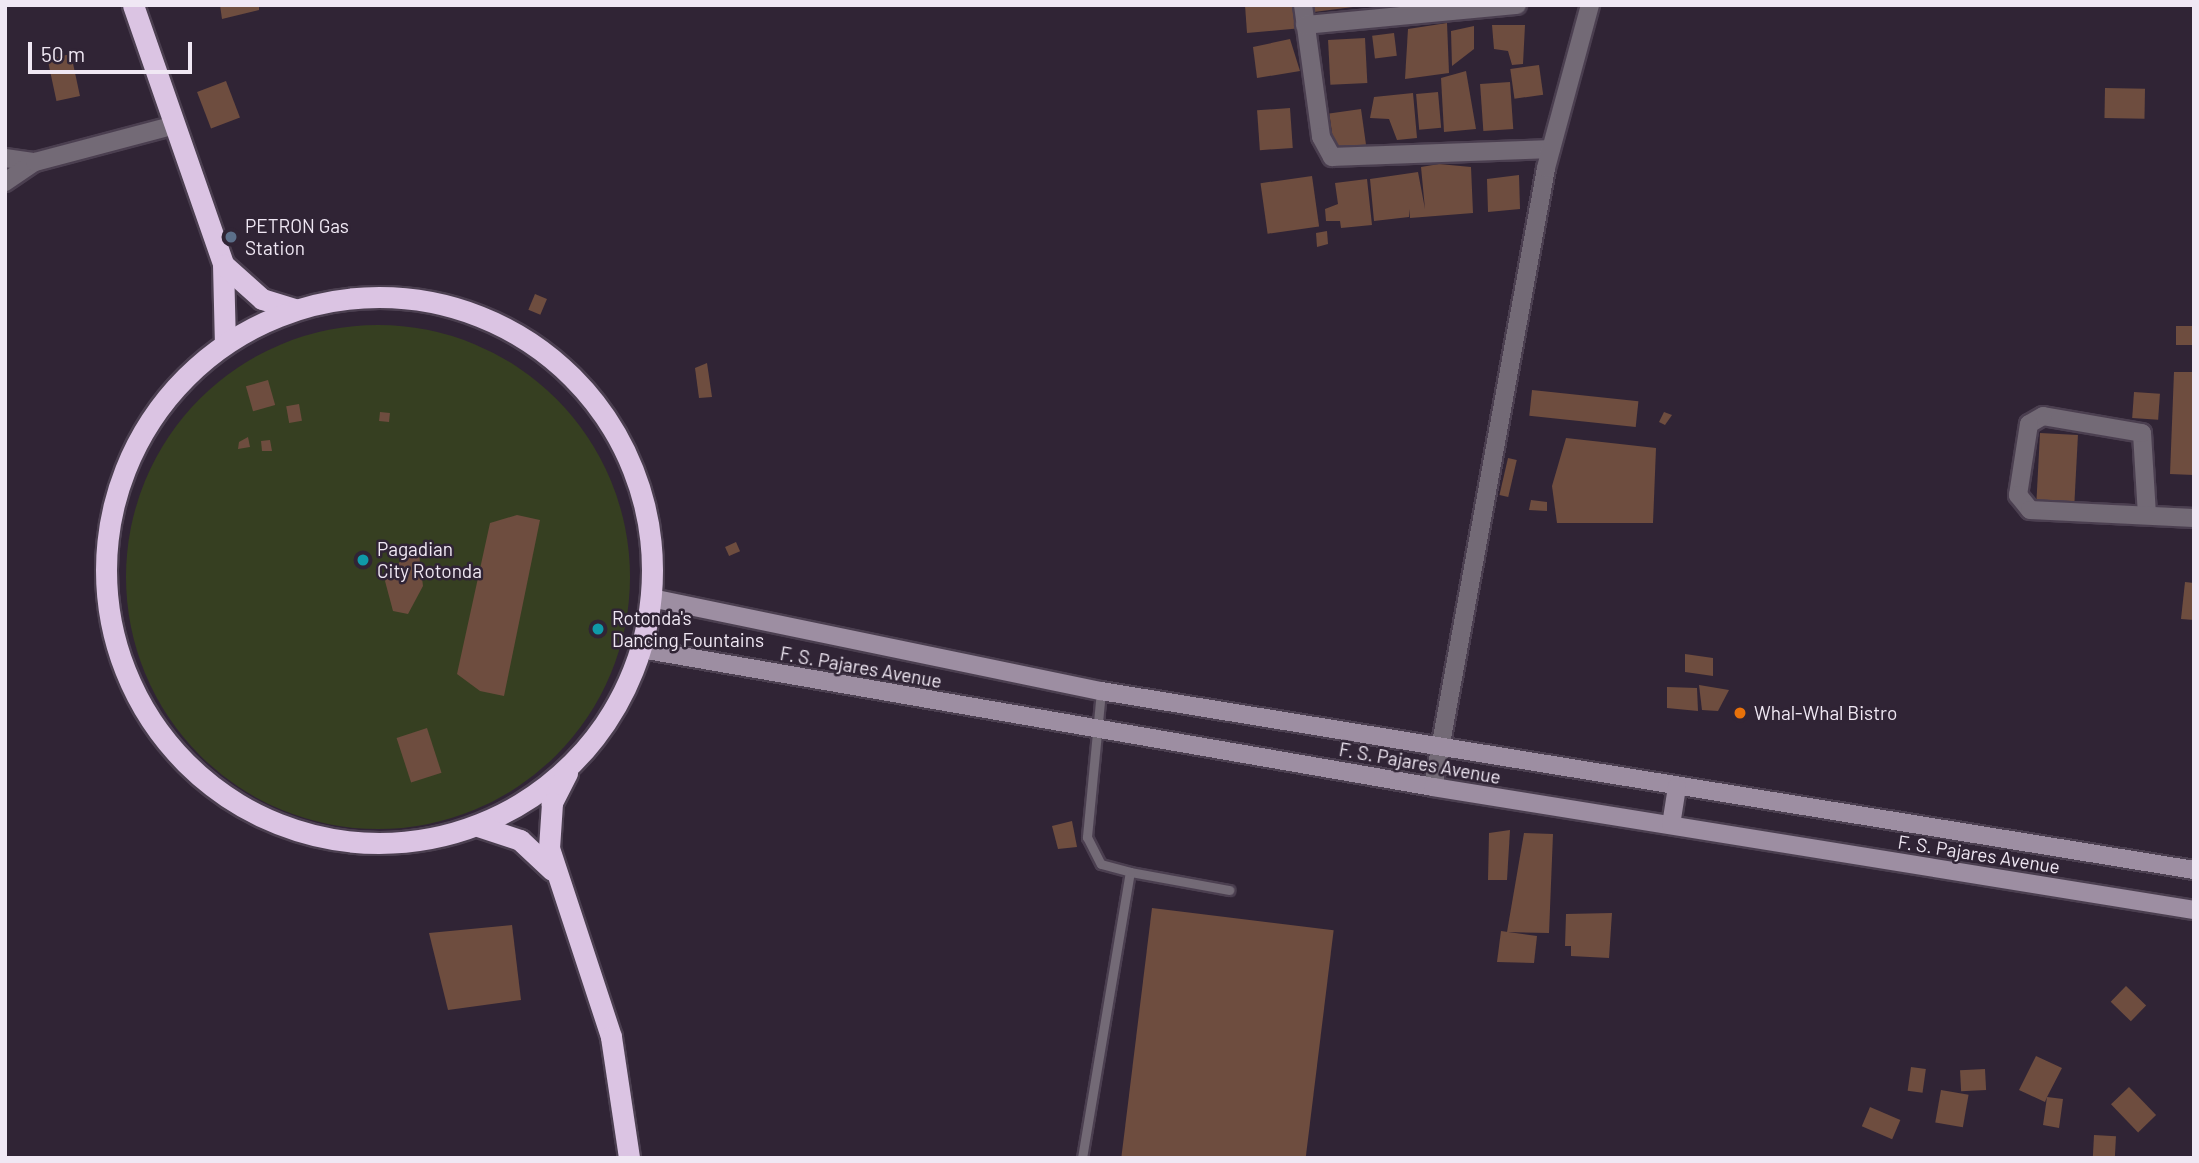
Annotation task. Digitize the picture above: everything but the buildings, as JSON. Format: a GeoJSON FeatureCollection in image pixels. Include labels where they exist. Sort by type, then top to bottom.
{"type":"FeatureCollection","features":[{"type":"Feature","properties":{"kind":"highway"},"geometry":{"type":"LineString","coordinates":[[133,5],[171,126],[223,264],[225,344]]}},
{"type":"Feature","properties":{"kind":"highway"},"geometry":{"type":"LineString","coordinates":[[223,264],[255,295],[295,309]]}},
{"type":"Feature","properties":{"kind":"highway"},"geometry":{"type":"LineString","coordinates":[[392,295],[441,302],[532,341],[578,381],[627,452],[644,499],[651,598],[641,649],[613,712],[571,765],[543,789],[478,825],[408,843],[301,833],[206,783],[138,699],[113,631],[110,523],[150,422],[225,344],[295,309],[392,295]]}},
{"type":"Feature","properties":{"kind":"highway"},"geometry":{"type":"LineString","coordinates":[[571,765],[549,825],[554,873],[611,1037],[629,1158]]}},
{"type":"Feature","properties":{"kind":"highway"},"geometry":{"type":"LineString","coordinates":[[478,825],[520,840],[554,873]]}},
{"type":"Feature","properties":{"kind":"main road","name":"F. S. Pajares Avenue"},"geometry":{"type":"LineString","coordinates":[[651,598],[1101,691],[2194,870]]}},
{"type":"Feature","properties":{"kind":"main road","name":"F. S. Pajares Avenue"},"geometry":{"type":"LineString","coordinates":[[641,649],[1433,787],[2194,910]]}},
{"type":"Feature","properties":{"kind":"main road"},"geometry":{"type":"LineString","coordinates":[[1671,825],[1676,786]]}},
{"type":"Feature","properties":{"kind":"street"},"geometry":{"type":"LineString","coordinates":[[1303,5],[1321,137],[1332,157],[1551,149]]}},
{"type":"Feature","properties":{"kind":"street"},"geometry":{"type":"LineString","coordinates":[[1305,24],[1517,5]]}},
{"type":"Feature","properties":{"kind":"street"},"geometry":{"type":"LineString","coordinates":[[1433,787],[1438,745],[1551,149],[1590,5]]}},
{"type":"Feature","properties":{"kind":"street"},"geometry":{"type":"LineString","coordinates":[[5,182],[35,162],[171,126]]}},
{"type":"Feature","properties":{"kind":"street"},"geometry":{"type":"LineString","coordinates":[[5,158],[35,162]]}},
{"type":"Feature","properties":{"kind":"street"},"geometry":{"type":"LineString","coordinates":[[2147,515],[2142,433],[2043,416],[2029,424],[2018,495],[2030,510],[2194,518]]}},
{"type":"Feature","properties":{"kind":"lane"},"geometry":{"type":"LineString","coordinates":[[1101,691],[1096,729],[1091,851],[1101,864],[1229,890]]}},
{"type":"Feature","properties":{"kind":"lane"},"geometry":{"type":"LineString","coordinates":[[1082,1158],[1130,872]]}},
{"type":"Feature","properties":{"kind":"green space"},"geometry":{"type":"Polygon","coordinates":[[[378,325],[427,329],[475,344],[518,367],[556,399],[588,437],[611,480],[626,528],[630,577],[626,626],[611,674],[588,717],[556,755],[518,787],[475,810],[427,825],[378,829],[329,825],[281,810],[238,787],[200,755],[168,717],[145,674],[130,626],[126,577],[130,528],[145,480],[168,437],[200,399],[238,367],[281,344],[329,329],[378,325]]]}},
{"type":"Feature","properties":{"kind":"place","name":"PETRON Gas Station"},"geometry":{"type":"Point","coordinates":[231,237]}},
{"type":"Feature","properties":{"kind":"place","name":"Pagadian City Rotonda"},"geometry":{"type":"Point","coordinates":[363,560]}},
{"type":"Feature","properties":{"kind":"place","name":"Rotonda's Dancing Fountains"},"geometry":{"type":"Point","coordinates":[598,629]}},
{"type":"Feature","properties":{"kind":"place","name":"Whal-Whal Bistro"},"geometry":{"type":"Point","coordinates":[1740,713]}}]}
